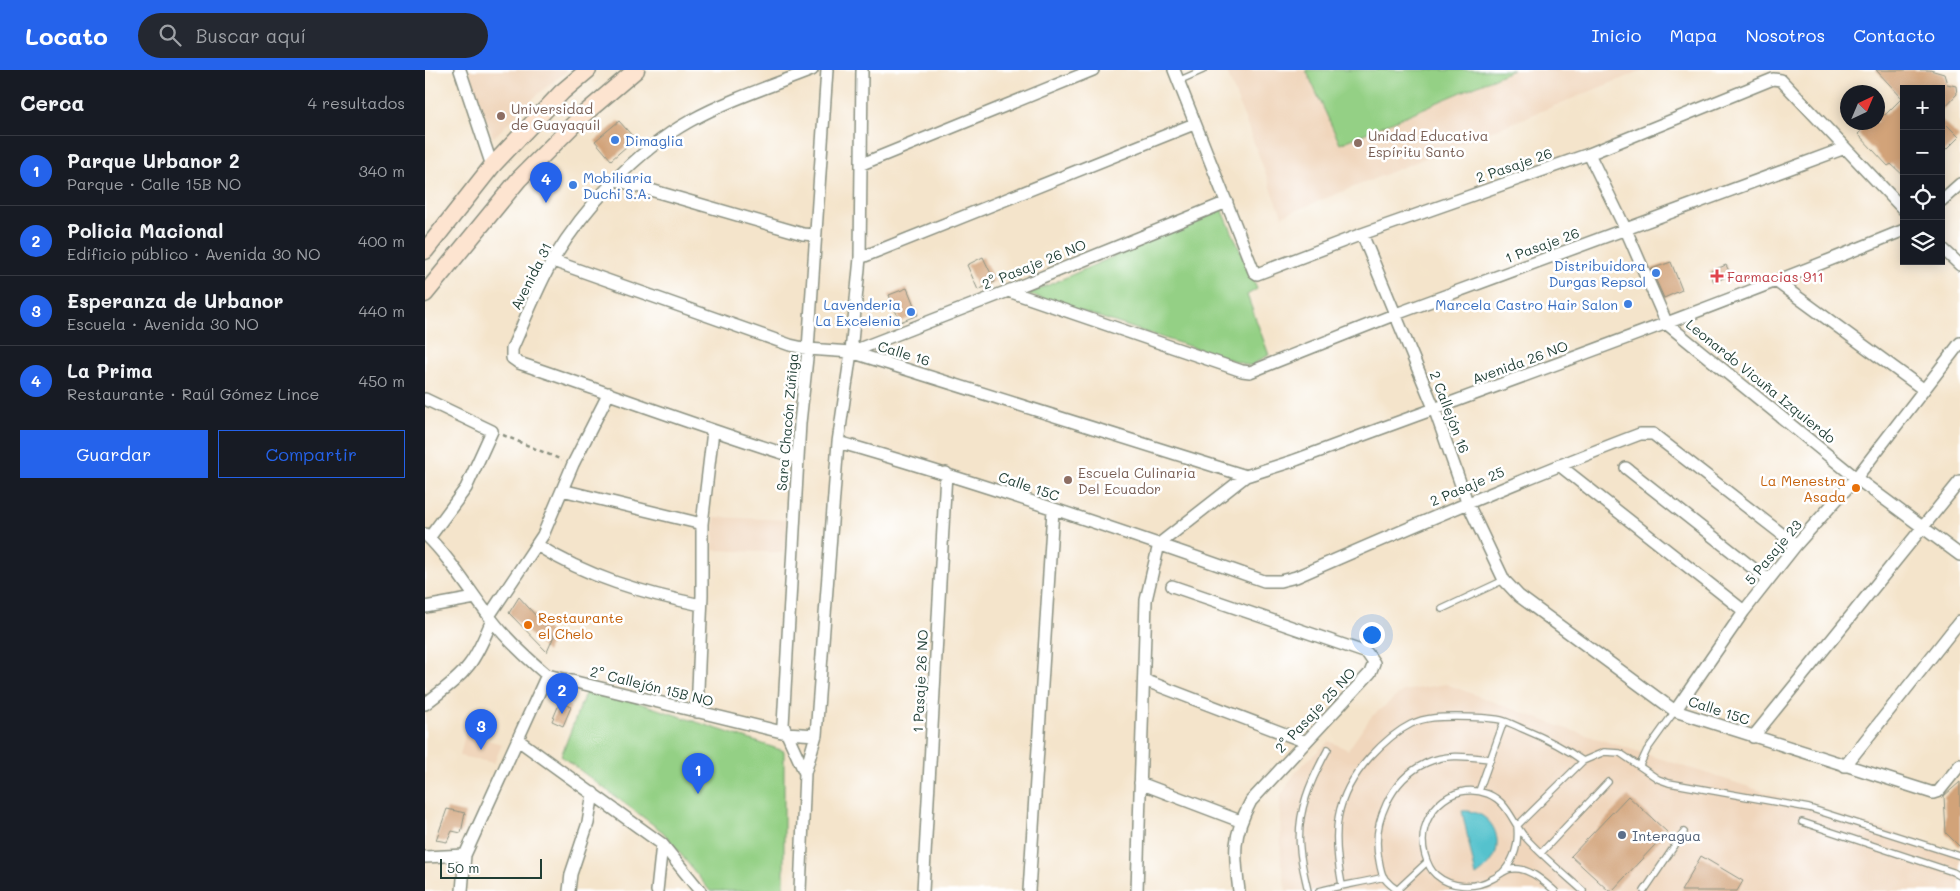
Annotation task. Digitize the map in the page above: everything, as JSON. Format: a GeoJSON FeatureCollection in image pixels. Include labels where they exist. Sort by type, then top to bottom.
{"type":"FeatureCollection","features":[{"type":"Feature","properties":{"kind":"main road"},"geometry":{"type":"LineString","coordinates":[[425,251],[492,166],[561,92],[588,70]]}},
{"type":"Feature","properties":{"kind":"main road"},"geometry":{"type":"LineString","coordinates":[[425,294],[519,179],[583,114],[636,70]]}},
{"type":"Feature","properties":{"kind":"street"},"geometry":{"type":"LineString","coordinates":[[460,70],[492,166]]}},
{"type":"Feature","properties":{"kind":"street","name":"Avenida 31"},"geometry":{"type":"LineString","coordinates":[[609,393],[519,363],[512,358],[512,349],[553,261],[582,217],[616,180],[652,147],[690,121],[755,92],[812,70]]}},
{"type":"Feature","properties":{"kind":"street","name":"Sara Chacón Zúñiga"},"geometry":{"type":"LineString","coordinates":[[805,772],[783,725],[798,458],[808,349],[827,70]]}},
{"type":"Feature","properties":{"kind":"street"},"geometry":{"type":"LineString","coordinates":[[862,164],[1093,70]]}},
{"type":"Feature","properties":{"kind":"street","name":"Sara Chacón Zúñiga"},"geometry":{"type":"LineString","coordinates":[[800,891],[805,772],[816,735],[837,442],[851,352],[860,258],[864,71]]}},
{"type":"Feature","properties":{"kind":"street"},"geometry":{"type":"LineString","coordinates":[[1176,76],[1227,202]]}},
{"type":"Feature","properties":{"kind":"street","name":"2 Pasaje 26"},"geometry":{"type":"LineString","coordinates":[[1227,202],[1254,272],[1259,274],[1362,234],[1589,154],[1773,79],[1781,80],[1845,148]]}},
{"type":"Feature","properties":{"kind":"street"},"geometry":{"type":"LineString","coordinates":[[860,258],[1194,124]]}},
{"type":"Feature","properties":{"kind":"street"},"geometry":{"type":"LineString","coordinates":[[1845,148],[1900,206]]}},
{"type":"Feature","properties":{"kind":"street","name":"1 Pasaje 26"},"geometry":{"type":"LineString","coordinates":[[1008,291],[1242,371],[1250,372],[1395,314],[1845,148]]}},
{"type":"Feature","properties":{"kind":"street","name":"Leonardo Vicuña Izquierdo"},"geometry":{"type":"LineString","coordinates":[[1589,154],[1626,230],[1667,324],[1856,478],[1960,555]]}},
{"type":"Feature","properties":{"kind":"street"},"geometry":{"type":"LineString","coordinates":[[616,180],[803,234],[815,235]]}},
{"type":"Feature","properties":{"kind":"street"},"geometry":{"type":"LineString","coordinates":[[1945,197],[1960,184]]}},
{"type":"Feature","properties":{"kind":"street","name":"2° Pasaje 26 NO"},"geometry":{"type":"LineString","coordinates":[[851,352],[1008,291],[1227,202]]}},
{"type":"Feature","properties":{"kind":"street","name":"Avenida 26 NO"},"geometry":{"type":"LineString","coordinates":[[1159,544],[1246,476],[1293,461],[1667,324],[1900,232]]}},
{"type":"Feature","properties":{"kind":"street","name":"2 Callejón 16"},"geometry":{"type":"LineString","coordinates":[[1362,234],[1434,408],[1467,502],[1503,580],[1519,596]]}},
{"type":"Feature","properties":{"kind":"street"},"geometry":{"type":"LineString","coordinates":[[1945,251],[1960,264]]}},
{"type":"Feature","properties":{"kind":"street","name":"Calle 16"},"geometry":{"type":"LineString","coordinates":[[553,261],[790,345],[808,349],[851,352],[1246,476]]}},
{"type":"Feature","properties":{"kind":"street"},"geometry":{"type":"LineString","coordinates":[[1777,282],[1923,389]]}},
{"type":"Feature","properties":{"kind":"street","name":"5 Pasaje 23"},"geometry":{"type":"LineString","coordinates":[[1675,711],[1744,611],[1768,580],[1796,545],[1856,478],[1960,343]]}},
{"type":"Feature","properties":{"kind":"street"},"geometry":{"type":"LineString","coordinates":[[425,704],[453,683],[468,666],[480,647],[491,618],[543,535],[573,464],[609,393],[713,431],[798,458]]}},
{"type":"Feature","properties":{"kind":"street"},"geometry":{"type":"LineString","coordinates":[[425,399],[492,431],[466,488],[427,536]]}},
{"type":"Feature","properties":{"kind":"street"},"geometry":{"type":"LineString","coordinates":[[697,712],[702,524],[713,431]]}},
{"type":"Feature","properties":{"kind":"street","name":"2 Pasaje 25"},"geometry":{"type":"LineString","coordinates":[[1296,577],[1467,502],[1640,434],[1653,434],[1796,545]]}},
{"type":"Feature","properties":{"kind":"street","name":"Calle 15C"},"geometry":{"type":"LineString","coordinates":[[837,442],[946,473],[1264,581],[1280,581],[1296,577]]}},
{"type":"Feature","properties":{"kind":"street"},"geometry":{"type":"LineString","coordinates":[[1559,465],[1744,611]]}},
{"type":"Feature","properties":{"kind":"street"},"geometry":{"type":"LineString","coordinates":[[1626,468],[1768,580]]}},
{"type":"Feature","properties":{"kind":"street","name":"1 Pasaje 26 NO"},"geometry":{"type":"LineString","coordinates":[[923,891],[946,473]]}},
{"type":"Feature","properties":{"kind":"street"},"geometry":{"type":"LineString","coordinates":[[1753,737],[1960,481]]}},
{"type":"Feature","properties":{"kind":"street"},"geometry":{"type":"LineString","coordinates":[[562,490],[702,524]]}},
{"type":"Feature","properties":{"kind":"street"},"geometry":{"type":"LineString","coordinates":[[1029,891],[1053,510]]}},
{"type":"Feature","properties":{"kind":"street","name":"2° Callejón 15B NO"},"geometry":{"type":"LineString","coordinates":[[427,536],[517,649],[547,675],[786,733],[816,735]]}},
{"type":"Feature","properties":{"kind":"street"},"geometry":{"type":"LineString","coordinates":[[1137,891],[1146,600],[1159,544]]}},
{"type":"Feature","properties":{"kind":"street"},"geometry":{"type":"LineString","coordinates":[[537,545],[582,571],[638,591],[701,605]]}},
{"type":"Feature","properties":{"kind":"street","name":"2° Pasaje 25 NO"},"geometry":{"type":"LineString","coordinates":[[1172,586],[1367,654],[1374,663],[1370,673],[1251,801],[1240,821],[1234,854],[1239,891]]}},
{"type":"Feature","properties":{"kind":"street","name":"Calle 15C"},"geometry":{"type":"LineString","coordinates":[[1519,596],[1675,711],[1933,793],[1939,791],[1960,765]]}},
{"type":"Feature","properties":{"kind":"street"},"geometry":{"type":"LineString","coordinates":[[425,607],[475,598]]}},
{"type":"Feature","properties":{"kind":"street"},"geometry":{"type":"LineString","coordinates":[[1845,766],[1960,621]]}},
{"type":"Feature","properties":{"kind":"street"},"geometry":{"type":"LineString","coordinates":[[462,891],[465,855],[547,675]]}},
{"type":"Feature","properties":{"kind":"street"},"geometry":{"type":"LineString","coordinates":[[1144,680],[1306,742]]}},
{"type":"Feature","properties":{"kind":"street"},"geometry":{"type":"LineString","coordinates":[[517,740],[662,844],[700,891]]}},
{"type":"Feature","properties":{"kind":"street"},"geometry":{"type":"LineString","coordinates":[[1140,783],[1240,821]]}},
{"type":"Feature","properties":{"kind":"street"},"geometry":{"type":"LineString","coordinates":[[569,891],[571,874],[588,823],[593,793]]}},
{"type":"Feature","properties":{"kind":"street"},"geometry":{"type":"LineString","coordinates":[[657,891],[662,844]]}},
{"type":"Feature","properties":{"kind":"street"},"geometry":{"type":"LineString","coordinates":[[425,857],[465,855]]}},
{"type":"Feature","properties":{"kind":"lane"},"geometry":{"type":"LineString","coordinates":[[1176,76],[1203,70]]}},
{"type":"Feature","properties":{"kind":"lane"},"geometry":{"type":"LineString","coordinates":[[1442,610],[1503,580]]}},
{"type":"Feature","properties":{"kind":"lane","name":"5 Pasaje 23"},"geometry":{"type":"LineString","coordinates":[[1640,766],[1647,750],[1675,711]]}},
{"type":"Feature","properties":{"kind":"lane"},"geometry":{"type":"LineString","coordinates":[[1342,885],[1336,854],[1339,811],[1345,794],[1357,773],[1381,744],[1403,729],[1433,717],[1481,717],[1504,721],[1556,743],[1583,761]]}},
{"type":"Feature","properties":{"kind":"lane"},"geometry":{"type":"LineString","coordinates":[[1479,791],[1504,721]]}},
{"type":"Feature","properties":{"kind":"lane"},"geometry":{"type":"LineString","coordinates":[[1308,891],[1299,849],[1302,812],[1311,782],[1328,749]]}},
{"type":"Feature","properties":{"kind":"lane"},"geometry":{"type":"LineString","coordinates":[[1502,873],[1510,865],[1514,855],[1518,839],[1517,826],[1583,761],[1611,751],[1619,753],[1658,779],[1669,783],[1809,808],[1960,856]]}},
{"type":"Feature","properties":{"kind":"lane"},"geometry":{"type":"LineString","coordinates":[[1396,889],[1384,877],[1378,856],[1377,828],[1389,800],[1402,782],[1417,768],[1445,757],[1465,756],[1491,759]]}},
{"type":"Feature","properties":{"kind":"lane"},"geometry":{"type":"LineString","coordinates":[[1541,853],[1609,782]]}},
{"type":"Feature","properties":{"kind":"lane"},"geometry":{"type":"LineString","coordinates":[[1555,891],[1534,874],[1511,869],[1481,884],[1455,888],[1434,874],[1427,862],[1423,838],[1425,824],[1432,811],[1442,800],[1454,793],[1466,790],[1479,791],[1491,795],[1509,812],[1517,826],[1541,853],[1583,891]]}},
{"type":"Feature","properties":{"kind":"lane"},"geometry":{"type":"LineString","coordinates":[[1802,822],[1953,872],[1960,876]]}},
{"type":"Feature","properties":{"kind":"lane"},"geometry":{"type":"LineString","coordinates":[[1644,891],[1684,832]]}},
{"type":"Feature","properties":{"kind":"lane"},"geometry":{"type":"LineString","coordinates":[[1388,891],[1396,889],[1427,862]]}},
{"type":"Feature","properties":{"kind":"lane"},"geometry":{"type":"LineString","coordinates":[[1319,891],[1384,877]]}},
{"type":"Feature","properties":{"kind":"path"},"geometry":{"type":"LineString","coordinates":[[492,431],[573,464]]}},
{"type":"Feature","properties":{"kind":"shaded area","name":"Universidad de Guayaquil"},"geometry":{"type":"Polygon","coordinates":[[[469,70],[568,70],[538,94],[493,138],[469,70]]]}},
{"type":"Feature","properties":{"kind":"shaded area","name":"Unidad Educativa Espíritu Santo"},"geometry":{"type":"Polygon","coordinates":[[[1226,70],[1643,70],[1282,216],[1226,70]]]}},
{"type":"Feature","properties":{"kind":"shaded area"},"geometry":{"type":"Polygon","coordinates":[[[715,517],[788,520],[785,553],[713,550],[715,517]]]}},
{"type":"Feature","properties":{"kind":"shaded area"},"geometry":{"type":"Polygon","coordinates":[[[1446,684],[1564,728],[1960,854],[1960,891],[1286,891],[1281,862],[1280,797],[1297,770],[1329,741],[1348,750],[1371,717],[1403,691],[1446,684]]]}},
{"type":"Feature","properties":{"kind":"shaded area"},"geometry":{"type":"Polygon","coordinates":[[[465,734],[502,744],[494,763],[460,756],[465,734]]]}},
{"type":"Feature","properties":{"kind":"green space"},"geometry":{"type":"Polygon","coordinates":[[[1306,70],[1513,70],[1340,144],[1306,70]]]}},
{"type":"Feature","properties":{"kind":"green space"},"geometry":{"type":"Polygon","coordinates":[[[1222,209],[1257,289],[1247,295],[1269,355],[1250,366],[1028,294],[1222,209]]]}},
{"type":"Feature","properties":{"kind":"green space"},"geometry":{"type":"Polygon","coordinates":[[[588,686],[784,751],[784,891],[710,891],[663,832],[561,756],[588,686]]]}},
{"type":"Feature","properties":{"kind":"water"},"geometry":{"type":"Polygon","coordinates":[[[1462,811],[1470,811],[1484,817],[1494,828],[1496,836],[1495,856],[1488,866],[1476,876],[1462,811]]]}},
{"type":"Feature","properties":{"kind":"building"},"geometry":{"type":"Polygon","coordinates":[[[1876,70],[1930,70],[1944,74],[1947,84],[1956,86],[1957,94],[1945,107],[1945,85],[1900,85],[1900,96],[1876,70]]]}},
{"type":"Feature","properties":{"kind":"building"},"geometry":{"type":"Polygon","coordinates":[[[1900,100],[1900,172],[1891,164],[1888,166],[1858,134],[1862,130],[1885,130],[1885,115],[1900,100]]]}},
{"type":"Feature","properties":{"kind":"building","name":"Dimaglia"},"geometry":{"type":"Polygon","coordinates":[[[619,121],[635,139],[611,160],[595,141],[619,121]]]}},
{"type":"Feature","properties":{"kind":"building"},"geometry":{"type":"Polygon","coordinates":[[[1945,123],[1959,137],[1945,151],[1945,123]]]}},
{"type":"Feature","properties":{"kind":"building"},"geometry":{"type":"Polygon","coordinates":[[[983,257],[995,282],[978,290],[967,265],[983,257]]]}},
{"type":"Feature","properties":{"kind":"building"},"geometry":{"type":"Polygon","coordinates":[[[1671,262],[1682,290],[1664,298],[1651,269],[1671,262]]]}},
{"type":"Feature","properties":{"kind":"building"},"geometry":{"type":"Polygon","coordinates":[[[1726,265],[1731,275],[1714,282],[1709,272],[1726,265]]]}},
{"type":"Feature","properties":{"kind":"building"},"geometry":{"type":"Polygon","coordinates":[[[907,288],[918,315],[900,322],[889,295],[907,288]]]}},
{"type":"Feature","properties":{"kind":"building"},"geometry":{"type":"Polygon","coordinates":[[[519,597],[554,636],[547,652],[509,613],[519,597]]]}},
{"type":"Feature","properties":{"kind":"building"},"geometry":{"type":"Polygon","coordinates":[[[560,702],[571,707],[563,726],[552,721],[560,702]]]}},
{"type":"Feature","properties":{"kind":"building"},"geometry":{"type":"Polygon","coordinates":[[[1960,782],[1960,847],[1946,833],[1944,796],[1960,782]]]}},
{"type":"Feature","properties":{"kind":"building"},"geometry":{"type":"Polygon","coordinates":[[[1628,796],[1667,832],[1612,891],[1609,891],[1571,856],[1628,796]]]}},
{"type":"Feature","properties":{"kind":"building"},"geometry":{"type":"Polygon","coordinates":[[[447,809],[465,813],[461,833],[452,831],[447,842],[436,840],[447,809]]]}},
{"type":"Feature","properties":{"kind":"building"},"geometry":{"type":"Polygon","coordinates":[[[1701,856],[1743,881],[1737,891],[1681,891],[1701,856]]]}},
{"type":"Feature","properties":{"kind":"place","name":"Universidad de Guayaquil"},"geometry":{"type":"Point","coordinates":[501,116]}},
{"type":"Feature","properties":{"kind":"place","name":"Dimaglia"},"geometry":{"type":"Point","coordinates":[615,140]}},
{"type":"Feature","properties":{"kind":"place","name":"Unidad Educativa Espíritu Santo"},"geometry":{"type":"Point","coordinates":[1358,143]}},
{"type":"Feature","properties":{"kind":"place","name":"Mobiliaria Duchi S.A."},"geometry":{"type":"Point","coordinates":[573,185]}},
{"type":"Feature","properties":{"kind":"place","name":"La Prima"},"geometry":{"type":"Point","coordinates":[546,203]}},
{"type":"Feature","properties":{"kind":"place","name":"Distribuidora Durgas Repsol"},"geometry":{"type":"Point","coordinates":[1656,273]}},
{"type":"Feature","properties":{"kind":"place","name":"Farmacias 911"},"geometry":{"type":"Point","coordinates":[1717,276]}},
{"type":"Feature","properties":{"kind":"place","name":"Marcela Castro Hair Salon"},"geometry":{"type":"Point","coordinates":[1628,304]}},
{"type":"Feature","properties":{"kind":"place","name":"Lavenderia La Excelenia"},"geometry":{"type":"Point","coordinates":[911,312]}},
{"type":"Feature","properties":{"kind":"place","name":"Escuela Culinaria Del Ecuador"},"geometry":{"type":"Point","coordinates":[1068,480]}},
{"type":"Feature","properties":{"kind":"place","name":"La Menestra Asada"},"geometry":{"type":"Point","coordinates":[1856,488]}},
{"type":"Feature","properties":{"kind":"place","name":"Restaurante el Chelo"},"geometry":{"type":"Point","coordinates":[528,625]}},
{"type":"Feature","properties":{"kind":"place","name":"Policia Macional"},"geometry":{"type":"Point","coordinates":[562,714]}},
{"type":"Feature","properties":{"kind":"place","name":"Esperanza de Urbanor"},"geometry":{"type":"Point","coordinates":[481,750]}},
{"type":"Feature","properties":{"kind":"place","name":"Parque Urbanor 2"},"geometry":{"type":"Point","coordinates":[698,794]}},
{"type":"Feature","properties":{"kind":"place","name":"Interagua"},"geometry":{"type":"Point","coordinates":[1622,835]}}]}
